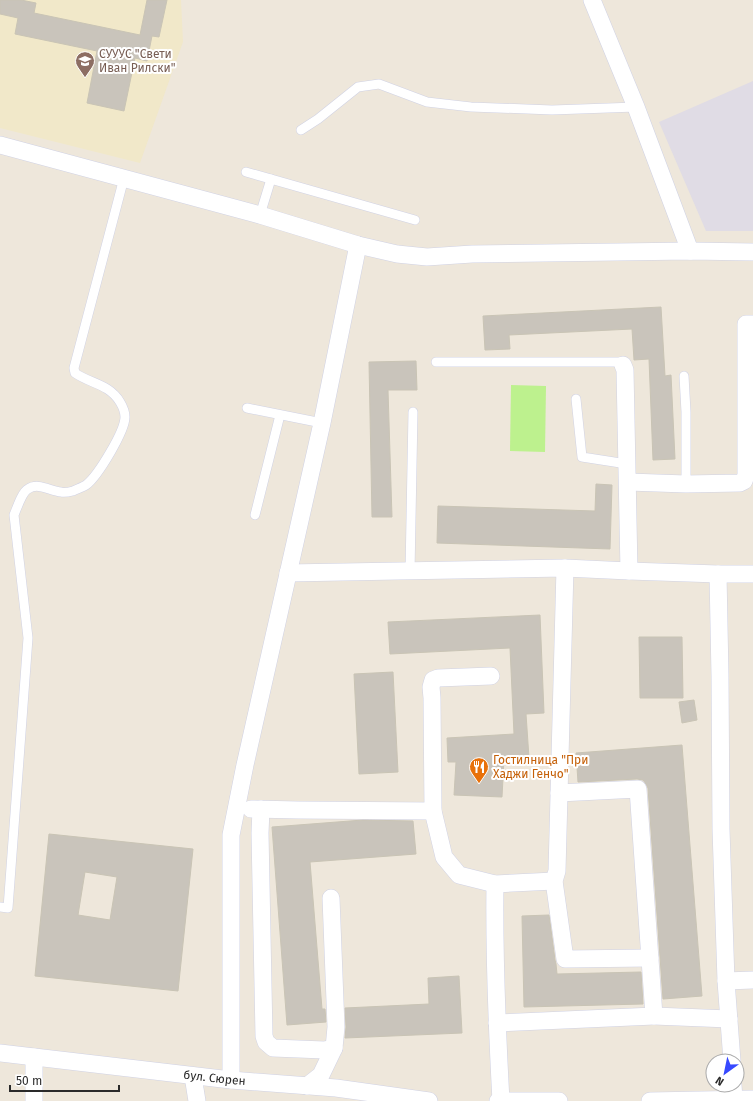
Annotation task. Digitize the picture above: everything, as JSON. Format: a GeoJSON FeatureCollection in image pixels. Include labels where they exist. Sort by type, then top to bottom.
{"type":"FeatureCollection","features":[{"type":"Feature","properties":{"kind":"street"},"geometry":{"type":"LineString","coordinates":[[592,0],[636,107],[690,251]]}},
{"type":"Feature","properties":{"kind":"street"},"geometry":{"type":"LineString","coordinates":[[0,145],[260,215],[358,245],[397,254],[427,257],[472,254],[690,251],[753,252]]}},
{"type":"Feature","properties":{"kind":"street"},"geometry":{"type":"LineString","coordinates":[[230,1080],[231,835],[322,423],[358,245]]}},
{"type":"Feature","properties":{"kind":"street"},"geometry":{"type":"LineString","coordinates":[[628,482],[686,484],[740,483],[744,481],[746,475],[746,324],[753,324]]}},
{"type":"Feature","properties":{"kind":"street"},"geometry":{"type":"LineString","coordinates":[[623,365],[628,482],[629,572]]}},
{"type":"Feature","properties":{"kind":"street"},"geometry":{"type":"LineString","coordinates":[[288,573],[410,572],[565,568],[629,572],[753,574]]}},
{"type":"Feature","properties":{"kind":"street"},"geometry":{"type":"LineString","coordinates":[[565,568],[557,871],[554,881],[565,959],[650,958]]}},
{"type":"Feature","properties":{"kind":"street"},"geometry":{"type":"LineString","coordinates":[[718,574],[721,829],[726,981],[731,1053]]}},
{"type":"Feature","properties":{"kind":"street"},"geometry":{"type":"LineString","coordinates":[[491,676],[438,678],[433,680],[431,687],[433,811],[444,857],[459,875],[495,884],[554,881]]}},
{"type":"Feature","properties":{"kind":"street"},"geometry":{"type":"LineString","coordinates":[[559,793],[638,789],[654,1016]]}},
{"type":"Feature","properties":{"kind":"street"},"geometry":{"type":"LineString","coordinates":[[237,808],[433,811]]}},
{"type":"Feature","properties":{"kind":"street"},"geometry":{"type":"LineString","coordinates":[[261,809],[260,832],[264,1036],[266,1042],[273,1048],[324,1050],[334,1048]]}},
{"type":"Feature","properties":{"kind":"street"},"geometry":{"type":"LineString","coordinates":[[495,884],[494,929],[501,1100]]}},
{"type":"Feature","properties":{"kind":"street"},"geometry":{"type":"LineString","coordinates":[[307,1086],[321,1075],[334,1048],[336,1027],[331,898]]}},
{"type":"Feature","properties":{"kind":"street"},"geometry":{"type":"LineString","coordinates":[[726,981],[753,980]]}},
{"type":"Feature","properties":{"kind":"street"},"geometry":{"type":"LineString","coordinates":[[497,1023],[654,1016],[729,1019]]}},
{"type":"Feature","properties":{"kind":"street","name":"бул. Сюрен"},"geometry":{"type":"LineString","coordinates":[[0,1053],[230,1080],[336,1088],[429,1101]]}},
{"type":"Feature","properties":{"kind":"street"},"geometry":{"type":"LineString","coordinates":[[34,1057],[34,1101]]}},
{"type":"Feature","properties":{"kind":"street"},"geometry":{"type":"LineString","coordinates":[[193,1076],[196,1101]]}},
{"type":"Feature","properties":{"kind":"street"},"geometry":{"type":"LineString","coordinates":[[650,1101],[727,1096],[753,1099]]}},
{"type":"Feature","properties":{"kind":"street"},"geometry":{"type":"LineString","coordinates":[[498,1101],[559,1101]]}},
{"type":"Feature","properties":{"kind":"lane"},"geometry":{"type":"LineString","coordinates":[[301,130],[318,119],[358,87],[379,84],[427,102],[471,107],[552,110],[636,107]]}},
{"type":"Feature","properties":{"kind":"lane"},"geometry":{"type":"LineString","coordinates":[[246,172],[415,220]]}},
{"type":"Feature","properties":{"kind":"lane"},"geometry":{"type":"LineString","coordinates":[[0,907],[8,908],[28,638],[14,515],[21,499],[28,489],[38,486],[62,493],[87,484],[96,475],[112,450],[123,426],[125,418],[124,409],[119,401],[109,390],[79,376],[75,373],[74,368],[124,178]]}},
{"type":"Feature","properties":{"kind":"lane"},"geometry":{"type":"LineString","coordinates":[[260,215],[271,179]]}},
{"type":"Feature","properties":{"kind":"lane"},"geometry":{"type":"LineString","coordinates":[[436,362],[619,362],[623,365]]}},
{"type":"Feature","properties":{"kind":"lane"},"geometry":{"type":"LineString","coordinates":[[684,376],[686,484]]}},
{"type":"Feature","properties":{"kind":"lane"},"geometry":{"type":"LineString","coordinates":[[576,398],[582,457],[627,464]]}},
{"type":"Feature","properties":{"kind":"lane"},"geometry":{"type":"LineString","coordinates":[[247,408],[322,423]]}},
{"type":"Feature","properties":{"kind":"lane"},"geometry":{"type":"LineString","coordinates":[[410,572],[413,412]]}},
{"type":"Feature","properties":{"kind":"lane"},"geometry":{"type":"LineString","coordinates":[[255,515],[280,415]]}},
{"type":"Feature","properties":{"kind":"shaded area","name":"СУУУС \"Свети Иван Рилски\""},"geometry":{"type":"Polygon","coordinates":[[[0,0],[181,0],[183,42],[140,163],[0,128],[0,0]]]}},
{"type":"Feature","properties":{"kind":"shaded area"},"geometry":{"type":"Polygon","coordinates":[[[753,81],[753,231],[706,231],[659,122],[753,81]]]}},
{"type":"Feature","properties":{"kind":"green space"},"geometry":{"type":"Polygon","coordinates":[[[511,385],[546,386],[545,452],[510,451],[511,385]]]}},
{"type":"Feature","properties":{"kind":"building"},"geometry":{"type":"Polygon","coordinates":[[[0,0],[21,0],[36,3],[34,13],[140,35],[147,0],[167,0],[159,37],[152,36],[147,61],[135,58],[124,111],[87,103],[97,51],[15,34],[18,18],[0,14],[0,0]]]}},
{"type":"Feature","properties":{"kind":"building"},"geometry":{"type":"Polygon","coordinates":[[[661,307],[665,376],[671,375],[675,459],[653,460],[649,359],[634,360],[632,329],[509,335],[510,349],[485,350],[483,316],[661,307]]]}},
{"type":"Feature","properties":{"kind":"building"},"geometry":{"type":"Polygon","coordinates":[[[416,361],[417,390],[388,390],[392,517],[372,517],[369,362],[416,361]]]}},
{"type":"Feature","properties":{"kind":"building"},"geometry":{"type":"Polygon","coordinates":[[[596,484],[612,485],[610,549],[437,543],[438,506],[595,511],[596,484]]]}},
{"type":"Feature","properties":{"kind":"building"},"geometry":{"type":"Polygon","coordinates":[[[540,615],[544,713],[526,714],[529,758],[504,759],[502,797],[454,795],[456,762],[448,762],[447,738],[514,734],[510,648],[390,654],[388,622],[540,615]]]}},
{"type":"Feature","properties":{"kind":"building"},"geometry":{"type":"Polygon","coordinates":[[[639,637],[682,637],[683,698],[640,698],[639,637]]]}},
{"type":"Feature","properties":{"kind":"building"},"geometry":{"type":"Polygon","coordinates":[[[393,672],[398,772],[359,774],[354,674],[393,672]]]}},
{"type":"Feature","properties":{"kind":"building"},"geometry":{"type":"Polygon","coordinates":[[[694,700],[697,720],[682,723],[679,702],[694,700]]]}},
{"type":"Feature","properties":{"kind":"building"},"geometry":{"type":"Polygon","coordinates":[[[682,745],[702,996],[663,999],[648,788],[643,780],[637,779],[578,782],[576,753],[682,745]]]}},
{"type":"Feature","properties":{"kind":"building"},"geometry":{"type":"Polygon","coordinates":[[[363,820],[413,821],[416,854],[310,862],[322,1009],[325,1009],[326,1022],[287,1025],[272,827],[363,820]]]}},
{"type":"Feature","properties":{"kind":"building"},"geometry":{"type":"Polygon","coordinates":[[[49,834],[193,849],[178,991],[35,976],[49,834]],[[85,872],[78,915],[110,920],[117,877],[85,872]]]}},
{"type":"Feature","properties":{"kind":"building"},"geometry":{"type":"Polygon","coordinates":[[[549,915],[557,974],[641,972],[643,1004],[524,1007],[522,916],[549,915]]]}},
{"type":"Feature","properties":{"kind":"building"},"geometry":{"type":"Polygon","coordinates":[[[459,976],[462,1033],[345,1038],[345,1008],[429,1004],[428,978],[459,976]]]}},
{"type":"Feature","properties":{"kind":"place","name":"СУУУС \"Свети Иван Рилски\""},"geometry":{"type":"Point","coordinates":[85,78]}},
{"type":"Feature","properties":{"kind":"place","name":"Гостилница \"При Хаджи Генчо\""},"geometry":{"type":"Point","coordinates":[479,784]}}]}
